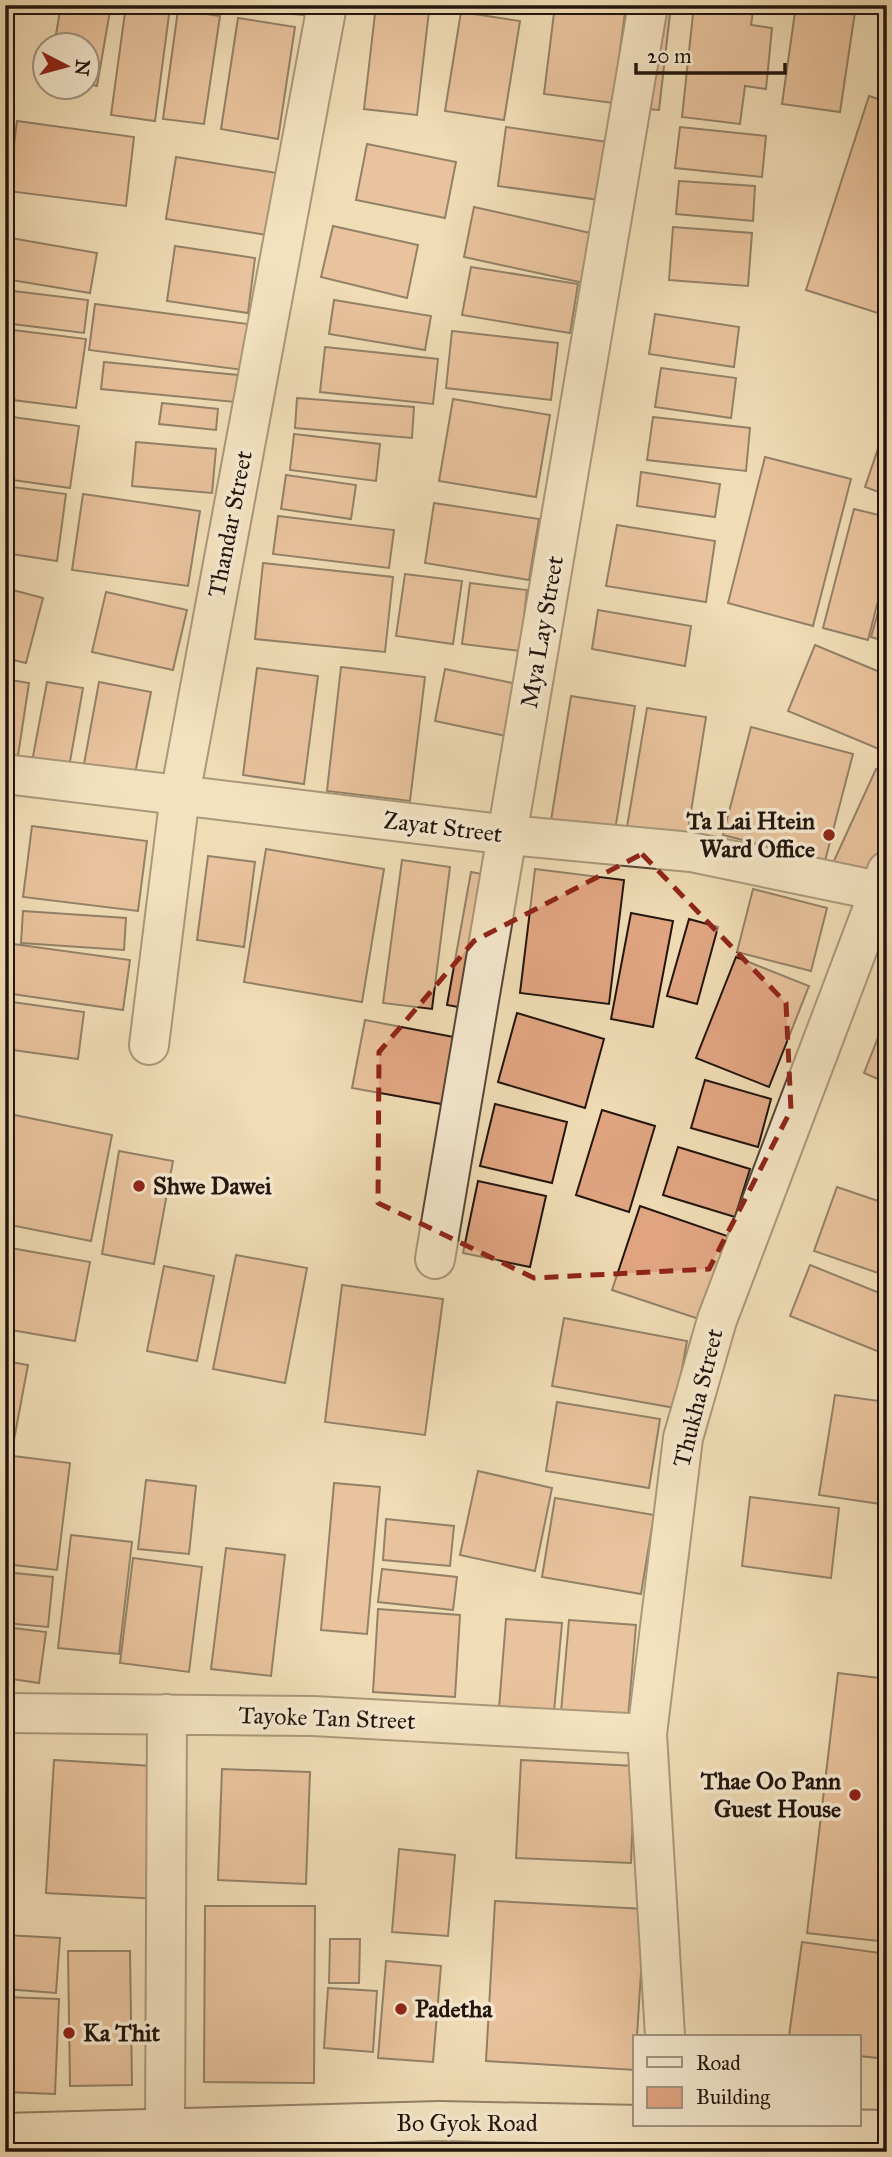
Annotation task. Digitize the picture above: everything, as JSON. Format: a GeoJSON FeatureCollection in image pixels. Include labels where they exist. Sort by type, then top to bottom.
{"type":"FeatureCollection","features":[{"type":"Feature","properties":{"kind":"street","name":"Thandar Street"},"geometry":{"type":"LineString","coordinates":[[149,1045],[180,794],[327,5]]}},
{"type":"Feature","properties":{"kind":"street","name":"Mya Lay Street"},"geometry":{"type":"LineString","coordinates":[[435,1259],[648,5]]}},
{"type":"Feature","properties":{"kind":"street","name":"Zayat Street"},"geometry":{"type":"LineString","coordinates":[[5,774],[508,835],[691,852],[883,881]]}},
{"type":"Feature","properties":{"kind":"street","name":"Thukha Street"},"geometry":{"type":"LineString","coordinates":[[665,2035],[648,1734],[683,1438],[717,1320],[883,881]]}},
{"type":"Feature","properties":{"kind":"street","name":"Tayoke Tan Street"},"geometry":{"type":"LineString","coordinates":[[5,1713],[313,1716],[648,1734]]}},
{"type":"Feature","properties":{"kind":"street"},"geometry":{"type":"LineString","coordinates":[[165,2128],[167,1714]]}},
{"type":"Feature","properties":{"kind":"street","name":"Bo Gyok Road"},"geometry":{"type":"LineString","coordinates":[[5,2133],[440,2122],[633,2124]]}},
{"type":"Feature","properties":{"kind":"street"},"geometry":{"type":"LineString","coordinates":[[664,2152],[665,2126]]}},
{"type":"Feature","properties":{"kind":"street","name":"Bo Gyok Road"},"geometry":{"type":"LineString","coordinates":[[739,2126],[887,2130]]}},
{"type":"Feature","properties":{"kind":"highlighted area"},"geometry":{"type":"Polygon","coordinates":[[[642,854],[786,1003],[791,1110],[709,1269],[534,1278],[378,1203],[379,1052],[474,941],[642,854]]]}},
{"type":"Feature","properties":{"kind":"building"},"geometry":{"type":"Polygon","coordinates":[[[61,5],[111,5],[102,57],[102,32],[56,32],[61,5]]]}},
{"type":"Feature","properties":{"kind":"building"},"geometry":{"type":"Polygon","coordinates":[[[126,5],[170,7],[155,121],[111,115],[126,5]]]}},
{"type":"Feature","properties":{"kind":"building"},"geometry":{"type":"Polygon","coordinates":[[[272,5],[316,5],[315,16],[271,12],[272,5]]]}},
{"type":"Feature","properties":{"kind":"building"},"geometry":{"type":"Polygon","coordinates":[[[376,5],[429,11],[417,115],[364,109],[376,5]]]}},
{"type":"Feature","properties":{"kind":"building"},"geometry":{"type":"Polygon","coordinates":[[[555,5],[626,5],[613,103],[544,94],[555,5]]]}},
{"type":"Feature","properties":{"kind":"building"},"geometry":{"type":"Polygon","coordinates":[[[635,5],[671,5],[659,110],[623,107],[635,5]]]}},
{"type":"Feature","properties":{"kind":"building"},"geometry":{"type":"Polygon","coordinates":[[[694,5],[754,5],[751,25],[772,28],[766,89],[745,86],[740,124],[682,117],[694,5]]]}},
{"type":"Feature","properties":{"kind":"building"},"geometry":{"type":"Polygon","coordinates":[[[796,5],[856,5],[840,112],[782,104],[796,5]]]}},
{"type":"Feature","properties":{"kind":"building"},"geometry":{"type":"Polygon","coordinates":[[[178,10],[220,16],[204,124],[163,119],[178,10]]]}},
{"type":"Feature","properties":{"kind":"building"},"geometry":{"type":"Polygon","coordinates":[[[461,12],[520,21],[504,120],[445,111],[461,12]]]}},
{"type":"Feature","properties":{"kind":"building"},"geometry":{"type":"Polygon","coordinates":[[[238,18],[295,27],[278,139],[221,129],[238,18]]]}},
{"type":"Feature","properties":{"kind":"building"},"geometry":{"type":"Polygon","coordinates":[[[869,96],[887,102],[887,316],[806,290],[869,96]]]}},
{"type":"Feature","properties":{"kind":"building"},"geometry":{"type":"Polygon","coordinates":[[[17,121],[134,137],[126,206],[8,191],[17,121]]]}},
{"type":"Feature","properties":{"kind":"building"},"geometry":{"type":"Polygon","coordinates":[[[506,127],[608,142],[600,200],[498,186],[506,127]]]}},
{"type":"Feature","properties":{"kind":"building"},"geometry":{"type":"Polygon","coordinates":[[[680,127],[766,136],[762,177],[675,168],[680,127]]]}},
{"type":"Feature","properties":{"kind":"building"},"geometry":{"type":"Polygon","coordinates":[[[367,144],[456,162],[445,218],[356,200],[367,144]]]}},
{"type":"Feature","properties":{"kind":"building"},"geometry":{"type":"Polygon","coordinates":[[[176,157],[277,173],[267,235],[166,219],[176,157]]]}},
{"type":"Feature","properties":{"kind":"building"},"geometry":{"type":"Polygon","coordinates":[[[679,181],[755,186],[753,221],[676,214],[679,181]]]}},
{"type":"Feature","properties":{"kind":"building"},"geometry":{"type":"Polygon","coordinates":[[[474,207],[595,234],[584,283],[464,257],[474,207]]]}},
{"type":"Feature","properties":{"kind":"building"},"geometry":{"type":"Polygon","coordinates":[[[333,226],[418,245],[407,298],[321,277],[333,226]]]}},
{"type":"Feature","properties":{"kind":"building"},"geometry":{"type":"Polygon","coordinates":[[[673,227],[752,233],[748,286],[669,280],[673,227]]]}},
{"type":"Feature","properties":{"kind":"building"},"geometry":{"type":"Polygon","coordinates":[[[5,237],[97,253],[90,293],[5,279],[5,237]]]}},
{"type":"Feature","properties":{"kind":"building"},"geometry":{"type":"Polygon","coordinates":[[[175,246],[255,258],[248,313],[167,301],[175,246]]]}},
{"type":"Feature","properties":{"kind":"building"},"geometry":{"type":"Polygon","coordinates":[[[471,267],[578,284],[570,333],[462,315],[471,267]]]}},
{"type":"Feature","properties":{"kind":"building"},"geometry":{"type":"Polygon","coordinates":[[[5,290],[88,300],[84,333],[5,323],[5,290]]]}},
{"type":"Feature","properties":{"kind":"building"},"geometry":{"type":"Polygon","coordinates":[[[334,300],[431,316],[425,350],[329,334],[334,300]]]}},
{"type":"Feature","properties":{"kind":"building"},"geometry":{"type":"Polygon","coordinates":[[[95,304],[248,324],[243,370],[89,350],[95,304]]]}},
{"type":"Feature","properties":{"kind":"building"},"geometry":{"type":"Polygon","coordinates":[[[655,314],[739,327],[734,367],[649,354],[655,314]]]}},
{"type":"Feature","properties":{"kind":"building"},"geometry":{"type":"Polygon","coordinates":[[[5,329],[86,339],[76,408],[5,399],[5,329]]]}},
{"type":"Feature","properties":{"kind":"building"},"geometry":{"type":"Polygon","coordinates":[[[452,331],[558,343],[551,400],[446,388],[452,331]]]}},
{"type":"Feature","properties":{"kind":"building"},"geometry":{"type":"Polygon","coordinates":[[[325,347],[438,359],[433,404],[320,392],[325,347]]]}},
{"type":"Feature","properties":{"kind":"building"},"geometry":{"type":"Polygon","coordinates":[[[104,362],[238,375],[235,402],[101,389],[104,362]]]}},
{"type":"Feature","properties":{"kind":"building"},"geometry":{"type":"Polygon","coordinates":[[[661,368],[736,378],[731,418],[655,407],[661,368]]]}},
{"type":"Feature","properties":{"kind":"building"},"geometry":{"type":"Polygon","coordinates":[[[297,398],[414,407],[412,438],[295,428],[297,398]]]}},
{"type":"Feature","properties":{"kind":"building"},"geometry":{"type":"Polygon","coordinates":[[[453,399],[550,415],[536,497],[439,481],[453,399]]]}},
{"type":"Feature","properties":{"kind":"building"},"geometry":{"type":"Polygon","coordinates":[[[162,403],[218,409],[216,430],[159,424],[162,403]]]}},
{"type":"Feature","properties":{"kind":"building"},"geometry":{"type":"Polygon","coordinates":[[[5,416],[79,426],[70,488],[5,479],[5,416]]]}},
{"type":"Feature","properties":{"kind":"building"},"geometry":{"type":"Polygon","coordinates":[[[653,417],[750,428],[746,471],[647,460],[653,417]]]}},
{"type":"Feature","properties":{"kind":"building"},"geometry":{"type":"Polygon","coordinates":[[[887,419],[887,437],[881,435],[887,419]]]}},
{"type":"Feature","properties":{"kind":"building"},"geometry":{"type":"Polygon","coordinates":[[[294,434],[380,444],[376,481],[290,470],[294,434]]]}},
{"type":"Feature","properties":{"kind":"building"},"geometry":{"type":"Polygon","coordinates":[[[136,442],[216,449],[212,493],[132,486],[136,442]]]}},
{"type":"Feature","properties":{"kind":"building"},"geometry":{"type":"Polygon","coordinates":[[[880,443],[887,445],[887,495],[865,487],[880,443]]]}},
{"type":"Feature","properties":{"kind":"building"},"geometry":{"type":"Polygon","coordinates":[[[765,457],[851,479],[813,626],[728,603],[765,457]]]}},
{"type":"Feature","properties":{"kind":"building"},"geometry":{"type":"Polygon","coordinates":[[[641,472],[720,484],[715,517],[637,506],[641,472]]]}},
{"type":"Feature","properties":{"kind":"building"},"geometry":{"type":"Polygon","coordinates":[[[286,475],[356,485],[351,519],[281,509],[286,475]]]}},
{"type":"Feature","properties":{"kind":"building"},"geometry":{"type":"Polygon","coordinates":[[[5,486],[66,494],[57,561],[5,553],[5,486]]]}},
{"type":"Feature","properties":{"kind":"building"},"geometry":{"type":"Polygon","coordinates":[[[83,494],[200,511],[188,586],[72,570],[83,494]]]}},
{"type":"Feature","properties":{"kind":"building"},"geometry":{"type":"Polygon","coordinates":[[[434,503],[539,519],[529,580],[425,563],[434,503]]]}},
{"type":"Feature","properties":{"kind":"building"},"geometry":{"type":"Polygon","coordinates":[[[854,509],[887,517],[887,566],[868,640],[823,628],[854,509]]]}},
{"type":"Feature","properties":{"kind":"building"},"geometry":{"type":"Polygon","coordinates":[[[278,516],[394,530],[389,568],[273,554],[278,516]]]}},
{"type":"Feature","properties":{"kind":"building"},"geometry":{"type":"Polygon","coordinates":[[[617,525],[715,541],[706,602],[606,586],[617,525]]]}},
{"type":"Feature","properties":{"kind":"building"},"geometry":{"type":"Polygon","coordinates":[[[263,563],[393,577],[385,652],[255,639],[263,563]]]}},
{"type":"Feature","properties":{"kind":"building"},"geometry":{"type":"Polygon","coordinates":[[[405,574],[462,581],[453,644],[396,636],[405,574]]]}},
{"type":"Feature","properties":{"kind":"building"},"geometry":{"type":"Polygon","coordinates":[[[470,583],[527,590],[520,651],[462,644],[470,583]]]}},
{"type":"Feature","properties":{"kind":"building"},"geometry":{"type":"Polygon","coordinates":[[[885,587],[887,588],[887,642],[871,637],[885,587]]]}},
{"type":"Feature","properties":{"kind":"building"},"geometry":{"type":"Polygon","coordinates":[[[5,588],[43,598],[26,663],[5,658],[5,588]]]}},
{"type":"Feature","properties":{"kind":"building"},"geometry":{"type":"Polygon","coordinates":[[[106,592],[187,610],[173,670],[92,652],[106,592]]]}},
{"type":"Feature","properties":{"kind":"building"},"geometry":{"type":"Polygon","coordinates":[[[598,610],[691,626],[685,666],[592,649],[598,610]]]}},
{"type":"Feature","properties":{"kind":"building"},"geometry":{"type":"Polygon","coordinates":[[[815,645],[887,675],[886,752],[788,711],[815,645]]]}},
{"type":"Feature","properties":{"kind":"building"},"geometry":{"type":"Polygon","coordinates":[[[341,667],[425,677],[410,801],[327,791],[341,667]]]}},
{"type":"Feature","properties":{"kind":"building"},"geometry":{"type":"Polygon","coordinates":[[[257,668],[318,676],[304,784],[243,775],[257,668]]]}},
{"type":"Feature","properties":{"kind":"building"},"geometry":{"type":"Polygon","coordinates":[[[445,669],[517,684],[506,736],[435,721],[445,669]]]}},
{"type":"Feature","properties":{"kind":"building"},"geometry":{"type":"Polygon","coordinates":[[[5,679],[29,683],[17,762],[5,760],[5,679]]]}},
{"type":"Feature","properties":{"kind":"building"},"geometry":{"type":"Polygon","coordinates":[[[47,682],[83,688],[68,773],[31,767],[47,682]]]}},
{"type":"Feature","properties":{"kind":"building"},"geometry":{"type":"Polygon","coordinates":[[[99,682],[151,692],[135,774],[84,764],[99,682]]]}},
{"type":"Feature","properties":{"kind":"building"},"geometry":{"type":"Polygon","coordinates":[[[571,696],[635,706],[613,843],[549,833],[571,696]]]}},
{"type":"Feature","properties":{"kind":"building"},"geometry":{"type":"Polygon","coordinates":[[[647,708],[706,717],[686,843],[626,833],[647,708]]]}},
{"type":"Feature","properties":{"kind":"building"},"geometry":{"type":"Polygon","coordinates":[[[751,727],[853,754],[825,861],[723,835],[751,727]]]}},
{"type":"Feature","properties":{"kind":"building"},"geometry":{"type":"Polygon","coordinates":[[[876,769],[887,774],[887,841],[869,880],[833,863],[876,769]]]}},
{"type":"Feature","properties":{"kind":"building"},"geometry":{"type":"Polygon","coordinates":[[[32,826],[147,841],[138,911],[23,897],[32,826]]]}},
{"type":"Feature","properties":{"kind":"building"},"geometry":{"type":"Polygon","coordinates":[[[266,849],[384,869],[362,1002],[244,982],[266,849]]]}},
{"type":"Feature","properties":{"kind":"building"},"geometry":{"type":"Polygon","coordinates":[[[208,856],[255,862],[244,947],[197,940],[208,856]]]}},
{"type":"Feature","properties":{"kind":"building"},"geometry":{"type":"Polygon","coordinates":[[[402,860],[450,867],[432,1009],[383,1003],[402,860]]]}},
{"type":"Feature","properties":{"kind":"building"},"geometry":{"type":"Polygon","coordinates":[[[535,869],[624,880],[609,1004],[520,993],[535,869]]]}},
{"type":"Feature","properties":{"kind":"building"},"geometry":{"type":"Polygon","coordinates":[[[471,872],[505,878],[481,1011],[447,1005],[471,872]]]}},
{"type":"Feature","properties":{"kind":"building"},"geometry":{"type":"Polygon","coordinates":[[[753,889],[827,908],[811,971],[737,952],[753,889]]]}},
{"type":"Feature","properties":{"kind":"building"},"geometry":{"type":"Polygon","coordinates":[[[23,911],[126,918],[124,950],[21,943],[23,911]]]}},
{"type":"Feature","properties":{"kind":"building"},"geometry":{"type":"Polygon","coordinates":[[[631,913],[673,921],[653,1027],[611,1019],[631,913]]]}},
{"type":"Feature","properties":{"kind":"building"},"geometry":{"type":"Polygon","coordinates":[[[689,919],[718,927],[697,1004],[667,996],[689,919]]]}},
{"type":"Feature","properties":{"kind":"building"},"geometry":{"type":"Polygon","coordinates":[[[6,943],[130,960],[123,1010],[5,993],[6,943]]]}},
{"type":"Feature","properties":{"kind":"building"},"geometry":{"type":"Polygon","coordinates":[[[736,957],[809,986],[769,1087],[696,1058],[736,957]]]}},
{"type":"Feature","properties":{"kind":"building"},"geometry":{"type":"Polygon","coordinates":[[[5,1001],[84,1012],[78,1059],[5,1049],[5,1001]]]}},
{"type":"Feature","properties":{"kind":"building"},"geometry":{"type":"Polygon","coordinates":[[[517,1013],[604,1039],[585,1108],[498,1082],[517,1013]]]}},
{"type":"Feature","properties":{"kind":"building"},"geometry":{"type":"Polygon","coordinates":[[[887,1015],[887,1083],[864,1073],[887,1015]]]}},
{"type":"Feature","properties":{"kind":"building"},"geometry":{"type":"Polygon","coordinates":[[[365,1020],[459,1038],[447,1105],[352,1088],[365,1020]]]}},
{"type":"Feature","properties":{"kind":"building"},"geometry":{"type":"Polygon","coordinates":[[[705,1080],[771,1099],[758,1147],[691,1128],[705,1080]]]}},
{"type":"Feature","properties":{"kind":"building"},"geometry":{"type":"Polygon","coordinates":[[[495,1104],[567,1122],[552,1183],[480,1166],[495,1104]]]}},
{"type":"Feature","properties":{"kind":"building"},"geometry":{"type":"Polygon","coordinates":[[[602,1110],[655,1126],[629,1212],[576,1195],[602,1110]]]}},
{"type":"Feature","properties":{"kind":"building"},"geometry":{"type":"Polygon","coordinates":[[[5,1113],[112,1135],[91,1241],[5,1224],[5,1113]]]}},
{"type":"Feature","properties":{"kind":"building"},"geometry":{"type":"Polygon","coordinates":[[[678,1147],[750,1169],[735,1217],[663,1195],[678,1147]]]}},
{"type":"Feature","properties":{"kind":"building"},"geometry":{"type":"Polygon","coordinates":[[[119,1151],[173,1161],[154,1264],[102,1254],[119,1151]]]}},
{"type":"Feature","properties":{"kind":"building"},"geometry":{"type":"Polygon","coordinates":[[[478,1181],[546,1196],[530,1267],[463,1253],[478,1181]]]}},
{"type":"Feature","properties":{"kind":"building"},"geometry":{"type":"Polygon","coordinates":[[[837,1187],[887,1204],[887,1276],[814,1251],[837,1187]]]}},
{"type":"Feature","properties":{"kind":"building"},"geometry":{"type":"Polygon","coordinates":[[[640,1206],[733,1238],[705,1321],[612,1290],[640,1206]]]}},
{"type":"Feature","properties":{"kind":"building"},"geometry":{"type":"Polygon","coordinates":[[[5,1247],[90,1262],[75,1341],[5,1329],[5,1247]]]}},
{"type":"Feature","properties":{"kind":"building"},"geometry":{"type":"Polygon","coordinates":[[[236,1255],[307,1268],[285,1383],[213,1369],[236,1255]]]}},
{"type":"Feature","properties":{"kind":"building"},"geometry":{"type":"Polygon","coordinates":[[[810,1265],[887,1296],[887,1355],[790,1316],[810,1265]]]}},
{"type":"Feature","properties":{"kind":"building"},"geometry":{"type":"Polygon","coordinates":[[[164,1266],[214,1276],[197,1361],[147,1351],[164,1266]]]}},
{"type":"Feature","properties":{"kind":"building"},"geometry":{"type":"Polygon","coordinates":[[[342,1285],[443,1299],[425,1435],[325,1422],[342,1285]]]}},
{"type":"Feature","properties":{"kind":"building"},"geometry":{"type":"Polygon","coordinates":[[[564,1318],[687,1341],[675,1408],[552,1386],[564,1318]]]}},
{"type":"Feature","properties":{"kind":"building"},"geometry":{"type":"Polygon","coordinates":[[[5,1361],[28,1365],[13,1445],[5,1443],[5,1361]]]}},
{"type":"Feature","properties":{"kind":"building"},"geometry":{"type":"Polygon","coordinates":[[[835,1395],[887,1402],[887,1505],[819,1495],[835,1395]]]}},
{"type":"Feature","properties":{"kind":"building"},"geometry":{"type":"Polygon","coordinates":[[[557,1402],[660,1419],[649,1488],[546,1471],[557,1402]]]}},
{"type":"Feature","properties":{"kind":"building"},"geometry":{"type":"Polygon","coordinates":[[[5,1455],[70,1463],[57,1570],[5,1564],[5,1455]]]}},
{"type":"Feature","properties":{"kind":"building"},"geometry":{"type":"Polygon","coordinates":[[[478,1471],[552,1488],[535,1571],[460,1555],[478,1471]]]}},
{"type":"Feature","properties":{"kind":"building"},"geometry":{"type":"Polygon","coordinates":[[[146,1480],[196,1486],[189,1554],[138,1549],[146,1480]]]}},
{"type":"Feature","properties":{"kind":"building"},"geometry":{"type":"Polygon","coordinates":[[[334,1483],[380,1487],[367,1634],[321,1630],[334,1483]]]}},
{"type":"Feature","properties":{"kind":"building"},"geometry":{"type":"Polygon","coordinates":[[[750,1497],[839,1508],[831,1578],[742,1566],[750,1497]]]}},
{"type":"Feature","properties":{"kind":"building"},"geometry":{"type":"Polygon","coordinates":[[[555,1498],[654,1515],[641,1594],[542,1577],[555,1498]]]}},
{"type":"Feature","properties":{"kind":"building"},"geometry":{"type":"Polygon","coordinates":[[[386,1519],[454,1526],[450,1566],[383,1560],[386,1519]]]}},
{"type":"Feature","properties":{"kind":"building"},"geometry":{"type":"Polygon","coordinates":[[[71,1535],[132,1542],[119,1654],[58,1648],[71,1535]]]}},
{"type":"Feature","properties":{"kind":"building"},"geometry":{"type":"Polygon","coordinates":[[[226,1548],[285,1555],[271,1676],[211,1669],[226,1548]]]}},
{"type":"Feature","properties":{"kind":"building"},"geometry":{"type":"Polygon","coordinates":[[[133,1558],[202,1567],[189,1672],[120,1663],[133,1558]]]}},
{"type":"Feature","properties":{"kind":"building"},"geometry":{"type":"Polygon","coordinates":[[[382,1569],[457,1577],[453,1610],[378,1602],[382,1569]]]}},
{"type":"Feature","properties":{"kind":"building"},"geometry":{"type":"Polygon","coordinates":[[[5,1572],[53,1577],[48,1627],[5,1623],[5,1572]]]}},
{"type":"Feature","properties":{"kind":"building"},"geometry":{"type":"Polygon","coordinates":[[[378,1609],[460,1615],[455,1697],[373,1692],[378,1609]]]}},
{"type":"Feature","properties":{"kind":"building"},"geometry":{"type":"Polygon","coordinates":[[[506,1619],[562,1623],[554,1712],[499,1708],[506,1619]]]}},
{"type":"Feature","properties":{"kind":"building"},"geometry":{"type":"Polygon","coordinates":[[[569,1620],[636,1625],[628,1718],[561,1712],[569,1620]]]}},
{"type":"Feature","properties":{"kind":"building"},"geometry":{"type":"Polygon","coordinates":[[[5,1627],[46,1632],[39,1683],[5,1678],[5,1627]]]}},
{"type":"Feature","properties":{"kind":"building"},"geometry":{"type":"Polygon","coordinates":[[[838,1673],[887,1679],[887,1942],[807,1933],[838,1673]]]}},
{"type":"Feature","properties":{"kind":"building"},"geometry":{"type":"Polygon","coordinates":[[[54,1760],[186,1768],[179,1900],[46,1893],[54,1760]]]}},
{"type":"Feature","properties":{"kind":"building"},"geometry":{"type":"Polygon","coordinates":[[[521,1760],[635,1766],[631,1863],[516,1858],[521,1760]]]}},
{"type":"Feature","properties":{"kind":"building"},"geometry":{"type":"Polygon","coordinates":[[[222,1769],[310,1772],[306,1884],[218,1880],[222,1769]]]}},
{"type":"Feature","properties":{"kind":"building"},"geometry":{"type":"Polygon","coordinates":[[[399,1849],[455,1855],[448,1936],[392,1932],[399,1849]]]}},
{"type":"Feature","properties":{"kind":"building"},"geometry":{"type":"Polygon","coordinates":[[[495,1901],[645,1909],[637,2035],[633,2035],[633,2070],[486,2061],[495,1901]]]}},
{"type":"Feature","properties":{"kind":"building"},"geometry":{"type":"Polygon","coordinates":[[[205,1906],[315,1906],[314,2083],[204,2082],[205,1906]]]}},
{"type":"Feature","properties":{"kind":"building"},"geometry":{"type":"Polygon","coordinates":[[[5,1935],[60,1938],[56,1993],[5,1989],[5,1935]]]}},
{"type":"Feature","properties":{"kind":"building"},"geometry":{"type":"Polygon","coordinates":[[[330,1939],[360,1939],[359,1983],[329,1983],[330,1939]]]}},
{"type":"Feature","properties":{"kind":"building"},"geometry":{"type":"Polygon","coordinates":[[[802,1942],[887,1954],[887,2059],[860,2056],[860,2035],[789,2035],[802,1942]]]}},
{"type":"Feature","properties":{"kind":"building"},"geometry":{"type":"Polygon","coordinates":[[[68,1951],[130,1951],[132,2085],[70,2086],[68,1951]]]}},
{"type":"Feature","properties":{"kind":"building"},"geometry":{"type":"Polygon","coordinates":[[[386,1961],[441,1966],[433,2062],[378,2058],[386,1961]]]}},
{"type":"Feature","properties":{"kind":"building"},"geometry":{"type":"Polygon","coordinates":[[[328,1988],[377,1991],[373,2052],[324,2048],[328,1988]]]}},
{"type":"Feature","properties":{"kind":"building"},"geometry":{"type":"Polygon","coordinates":[[[5,1997],[59,1999],[55,2094],[5,2092],[5,1997]]]}},
{"type":"Feature","properties":{"kind":"place","name":"Ta Lai Htein Ward Office"},"geometry":{"type":"Point","coordinates":[829,835]}},
{"type":"Feature","properties":{"kind":"place","name":"Shwe Dawei"},"geometry":{"type":"Point","coordinates":[139,1186]}},
{"type":"Feature","properties":{"kind":"place","name":"Thae Oo Pann Guest House"},"geometry":{"type":"Point","coordinates":[855,1795]}},
{"type":"Feature","properties":{"kind":"place","name":"Padetha"},"geometry":{"type":"Point","coordinates":[401,2009]}},
{"type":"Feature","properties":{"kind":"place","name":"Ka Thit"},"geometry":{"type":"Point","coordinates":[69,2033]}}]}
